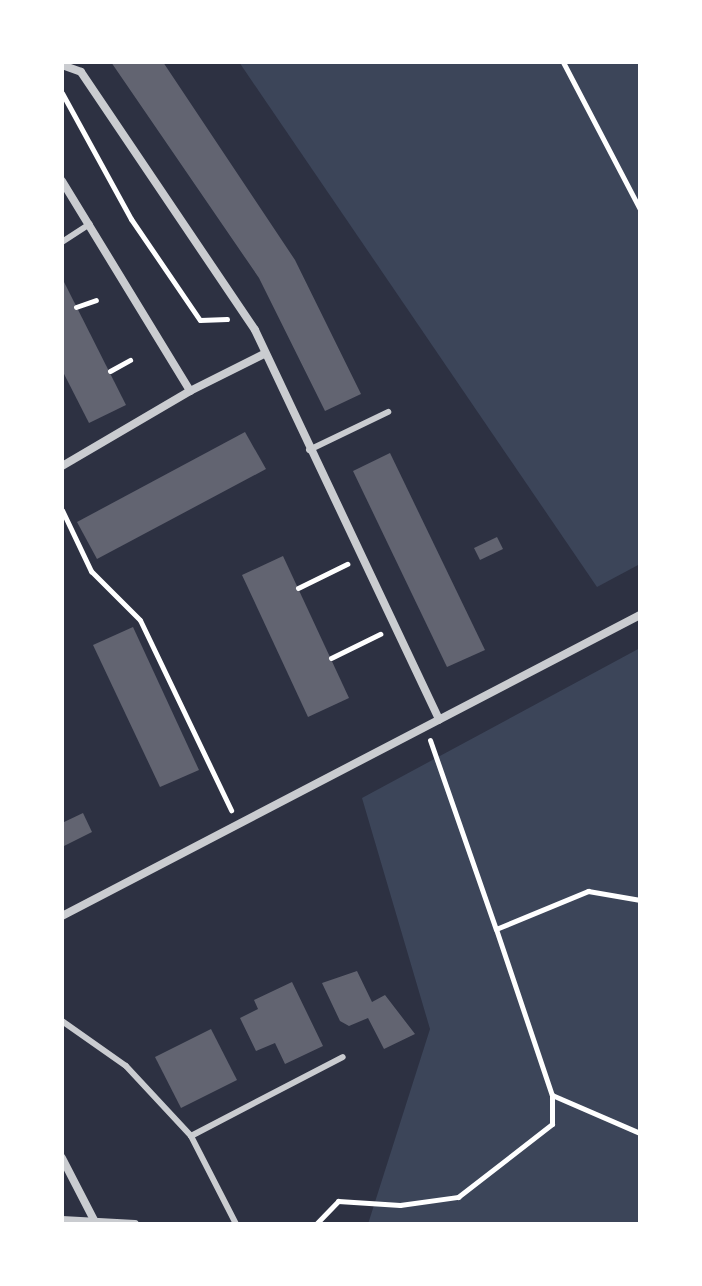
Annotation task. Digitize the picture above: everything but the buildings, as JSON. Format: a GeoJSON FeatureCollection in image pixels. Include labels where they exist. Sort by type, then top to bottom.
{"type":"FeatureCollection","features":[{"type":"Feature","properties":{"kind":"street"},"geometry":{"type":"LineString","coordinates":[[62,65],[81,72],[244,312],[392,629],[439,720]]}},
{"type":"Feature","properties":{"kind":"street"},"geometry":{"type":"LineString","coordinates":[[62,181],[190,391]]}},
{"type":"Feature","properties":{"kind":"street"},"geometry":{"type":"LineString","coordinates":[[62,466],[190,391],[264,354]]}},
{"type":"Feature","properties":{"kind":"street"},"geometry":{"type":"LineString","coordinates":[[62,916],[640,615]]}},
{"type":"Feature","properties":{"kind":"street"},"geometry":{"type":"LineString","coordinates":[[62,1158],[97,1223]]}},
{"type":"Feature","properties":{"kind":"street"},"geometry":{"type":"LineString","coordinates":[[62,1220],[135,1224]]}},
{"type":"Feature","properties":{"kind":"lane"},"geometry":{"type":"LineString","coordinates":[[62,242],[90,224]]}},
{"type":"Feature","properties":{"kind":"lane"},"geometry":{"type":"LineString","coordinates":[[309,450],[388,412]]}},
{"type":"Feature","properties":{"kind":"lane"},"geometry":{"type":"LineString","coordinates":[[62,1021],[126,1066],[191,1136],[236,1224]]}},
{"type":"Feature","properties":{"kind":"lane"},"geometry":{"type":"LineString","coordinates":[[191,1136],[343,1057]]}},
{"type":"Feature","properties":{"kind":"path"},"geometry":{"type":"LineString","coordinates":[[563,62],[640,209]]}},
{"type":"Feature","properties":{"kind":"path"},"geometry":{"type":"LineString","coordinates":[[62,93],[131,219],[200,320],[208,325],[244,312]]}},
{"type":"Feature","properties":{"kind":"path"},"geometry":{"type":"LineString","coordinates":[[76,307],[96,300]]}},
{"type":"Feature","properties":{"kind":"path"},"geometry":{"type":"LineString","coordinates":[[110,371],[130,360]]}},
{"type":"Feature","properties":{"kind":"path"},"geometry":{"type":"LineString","coordinates":[[62,510],[91,571],[140,620],[238,825]]}},
{"type":"Feature","properties":{"kind":"path"},"geometry":{"type":"LineString","coordinates":[[298,588],[359,558]]}},
{"type":"Feature","properties":{"kind":"path"},"geometry":{"type":"LineString","coordinates":[[331,658],[392,629]]}},
{"type":"Feature","properties":{"kind":"path"},"geometry":{"type":"LineString","coordinates":[[316,1224],[338,1201],[400,1205],[458,1197],[552,1124],[552,1095],[426,727]]}},
{"type":"Feature","properties":{"kind":"path"},"geometry":{"type":"LineString","coordinates":[[496,929],[588,891],[640,900]]}},
{"type":"Feature","properties":{"kind":"path"},"geometry":{"type":"LineString","coordinates":[[552,1095],[640,1133]]}},
{"type":"Feature","properties":{"kind":"shaded area"},"geometry":{"type":"Polygon","coordinates":[[[239,62],[640,62],[640,564],[597,587],[239,62]]]}},
{"type":"Feature","properties":{"kind":"shaded area"},"geometry":{"type":"Polygon","coordinates":[[[640,648],[640,1224],[368,1224],[430,1029],[362,798],[640,648]]]}}]}
